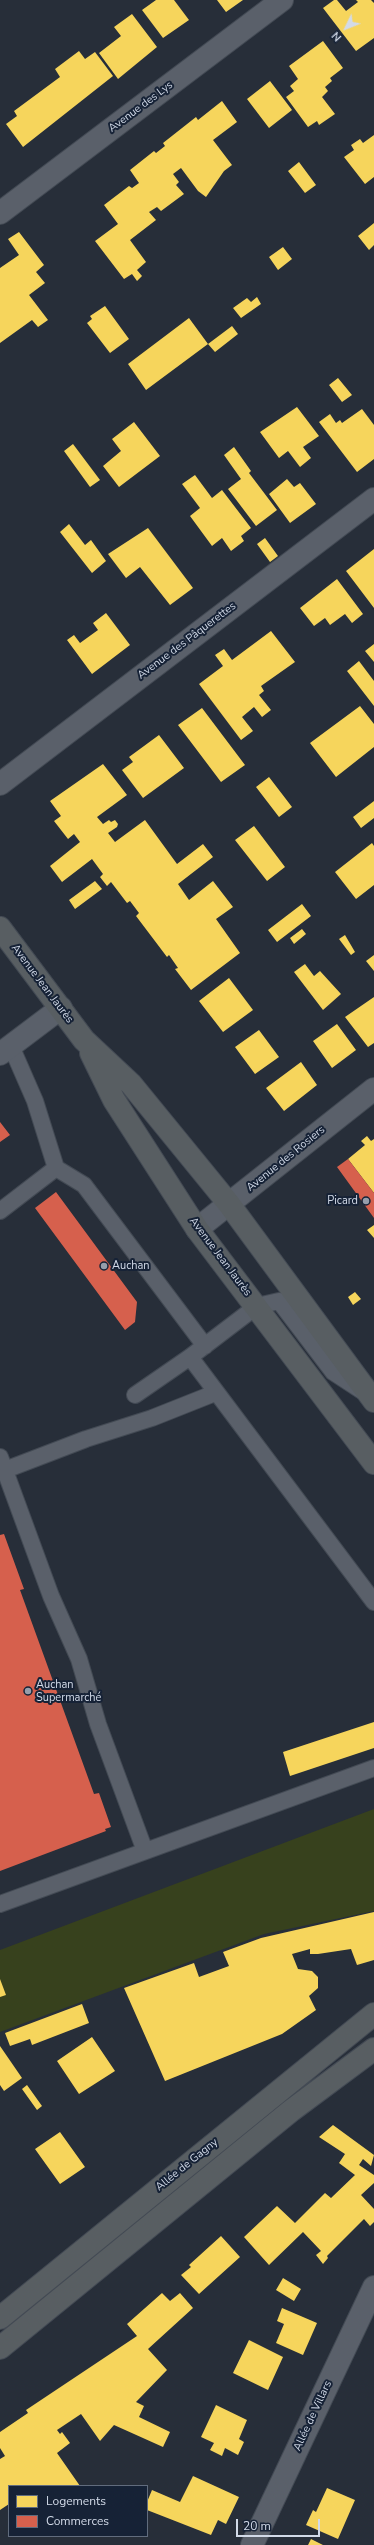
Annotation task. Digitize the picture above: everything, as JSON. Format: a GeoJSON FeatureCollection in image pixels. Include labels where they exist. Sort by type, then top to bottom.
{"type":"FeatureCollection","features":[{"type":"Feature","properties":{"kind":"main road","name":"Avenue Jean Jaurès"},"geometry":{"type":"LineString","coordinates":[[0,928],[84,1040],[114,1100],[197,1229],[257,1306],[374,1463]]}},
{"type":"Feature","properties":{"kind":"main road","name":"Avenue Jean Jaurès"},"geometry":{"type":"LineString","coordinates":[[84,1040],[131,1084],[229,1204],[373,1399]]}},
{"type":"Feature","properties":{"kind":"main road","name":"Allée de Gagny"},"geometry":{"type":"LineString","coordinates":[[0,2318],[374,2014]]}},
{"type":"Feature","properties":{"kind":"main road"},"geometry":{"type":"LineString","coordinates":[[0,2348],[292,2110],[374,2049]]}},
{"type":"Feature","properties":{"kind":"street","name":"Avenue des Lys"},"geometry":{"type":"LineString","coordinates":[[0,213],[282,0]]}},
{"type":"Feature","properties":{"kind":"street","name":"Avenue des Pâquerettes"},"geometry":{"type":"LineString","coordinates":[[0,784],[374,499]]}},
{"type":"Feature","properties":{"kind":"street"},"geometry":{"type":"LineString","coordinates":[[6,1050],[61,1008]]}},
{"type":"Feature","properties":{"kind":"street","name":"Avenue des Rosiers"},"geometry":{"type":"LineString","coordinates":[[197,1229],[374,1089]]}},
{"type":"Feature","properties":{"kind":"street","name":"Allée de Villars"},"geometry":{"type":"LineString","coordinates":[[252,2545],[374,2287]]}},
{"type":"Feature","properties":{"kind":"lane"},"geometry":{"type":"LineString","coordinates":[[6,1050],[35,1101],[56,1168],[84,1185],[205,1346]]}},
{"type":"Feature","properties":{"kind":"lane"},"geometry":{"type":"LineString","coordinates":[[1,1211],[56,1168]]}},
{"type":"Feature","properties":{"kind":"lane"},"geometry":{"type":"LineString","coordinates":[[135,1395],[190,1357],[257,1306],[279,1301],[333,1372],[373,1399]]}},
{"type":"Feature","properties":{"kind":"lane"},"geometry":{"type":"LineString","coordinates":[[190,1357],[374,1602]]}},
{"type":"Feature","properties":{"kind":"lane"},"geometry":{"type":"LineString","coordinates":[[145,1851],[100,1731],[79,1658],[51,1596],[3,1463],[152,1418],[216,1393]]}},
{"type":"Feature","properties":{"kind":"lane"},"geometry":{"type":"LineString","coordinates":[[0,1904],[374,1768]]}},
{"type":"Feature","properties":{"kind":"green space"},"geometry":{"type":"Polygon","coordinates":[[[374,1809],[374,1911],[264,1934],[0,2032],[0,1950],[374,1809]]]}},
{"type":"Feature","properties":{"kind":"building: Logements"},"geometry":{"type":"Polygon","coordinates":[[[156,0],[174,0],[189,20],[163,38],[142,10],[156,0]]]}},
{"type":"Feature","properties":{"kind":"building: Logements"},"geometry":{"type":"Polygon","coordinates":[[[217,0],[243,0],[226,12],[217,0]]]}},
{"type":"Feature","properties":{"kind":"building: Logements"},"geometry":{"type":"Polygon","coordinates":[[[334,0],[337,0],[346,11],[358,2],[356,0],[371,0],[374,3],[374,38],[356,51],[323,8],[334,0]]]}},
{"type":"Feature","properties":{"kind":"building: Logements"},"geometry":{"type":"Polygon","coordinates":[[[132,14],[157,47],[118,79],[99,53],[121,36],[114,27],[132,14]]]}},
{"type":"Feature","properties":{"kind":"building: Logements"},"geometry":{"type":"Polygon","coordinates":[[[323,41],[343,68],[330,78],[332,81],[325,87],[328,91],[322,97],[335,114],[319,125],[317,121],[308,127],[286,97],[294,91],[290,86],[298,79],[289,66],[323,41]]]}},
{"type":"Feature","properties":{"kind":"building: Logements"},"geometry":{"type":"Polygon","coordinates":[[[79,51],[85,59],[95,52],[113,76],[23,147],[6,124],[17,116],[14,111],[60,77],[55,69],[79,51]]]}},
{"type":"Feature","properties":{"kind":"building: Logements"},"geometry":{"type":"Polygon","coordinates":[[[270,81],[292,110],[269,128],[247,99],[270,81]]]}},
{"type":"Feature","properties":{"kind":"building: Logements"},"geometry":{"type":"Polygon","coordinates":[[[222,101],[237,122],[213,140],[232,165],[224,171],[206,197],[198,191],[181,168],[173,174],[179,182],[176,185],[184,194],[161,211],[157,207],[149,212],[156,220],[130,240],[146,262],[137,270],[142,276],[137,281],[132,274],[124,279],[95,241],[118,224],[104,205],[129,186],[132,188],[139,183],[130,170],[154,151],[156,153],[165,146],[163,143],[196,117],[198,120],[222,101]]]}},
{"type":"Feature","properties":{"kind":"building: Logements"},"geometry":{"type":"Polygon","coordinates":[[[374,135],[374,177],[365,184],[344,157],[354,150],[351,145],[360,139],[363,143],[374,135]]]}},
{"type":"Feature","properties":{"kind":"building: Logements"},"geometry":{"type":"Polygon","coordinates":[[[299,162],[316,185],[305,193],[288,171],[299,162]]]}},
{"type":"Feature","properties":{"kind":"building: Logements"},"geometry":{"type":"Polygon","coordinates":[[[374,223],[374,245],[369,250],[358,236],[374,223]]]}},
{"type":"Feature","properties":{"kind":"building: Logements"},"geometry":{"type":"Polygon","coordinates":[[[19,232],[44,265],[36,272],[45,283],[29,295],[48,320],[38,327],[32,320],[0,343],[0,268],[19,255],[8,239],[19,232]]]}},
{"type":"Feature","properties":{"kind":"building: Logements"},"geometry":{"type":"Polygon","coordinates":[[[283,247],[292,259],[278,270],[269,257],[283,247]]]}},
{"type":"Feature","properties":{"kind":"building: Logements"},"geometry":{"type":"Polygon","coordinates":[[[257,297],[261,304],[241,318],[233,308],[247,298],[251,302],[257,297]]]}},
{"type":"Feature","properties":{"kind":"building: Logements"},"geometry":{"type":"Polygon","coordinates":[[[105,306],[129,339],[110,353],[87,323],[92,319],[90,316],[105,306]]]}},
{"type":"Feature","properties":{"kind":"building: Logements"},"geometry":{"type":"Polygon","coordinates":[[[189,318],[208,344],[146,390],[128,364],[189,318]]]}},
{"type":"Feature","properties":{"kind":"building: Logements"},"geometry":{"type":"Polygon","coordinates":[[[232,326],[238,334],[215,352],[208,344],[232,326]]]}},
{"type":"Feature","properties":{"kind":"building: Logements"},"geometry":{"type":"Polygon","coordinates":[[[338,378],[352,395],[342,402],[329,385],[338,378]]]}},
{"type":"Feature","properties":{"kind":"building: Logements"},"geometry":{"type":"Polygon","coordinates":[[[297,407],[319,436],[303,447],[311,458],[300,467],[288,451],[279,458],[260,432],[297,407]]]}},
{"type":"Feature","properties":{"kind":"building: Logements"},"geometry":{"type":"Polygon","coordinates":[[[362,409],[374,425],[374,459],[357,472],[319,422],[330,414],[336,423],[340,420],[342,423],[362,409]]]}},
{"type":"Feature","properties":{"kind":"building: Logements"},"geometry":{"type":"Polygon","coordinates":[[[134,422],[160,456],[119,487],[103,466],[121,451],[112,439],[134,422]]]}},
{"type":"Feature","properties":{"kind":"building: Logements"},"geometry":{"type":"Polygon","coordinates":[[[73,444],[100,480],[90,487],[64,451],[73,444]]]}},
{"type":"Feature","properties":{"kind":"building: Logements"},"geometry":{"type":"Polygon","coordinates":[[[234,447],[251,471],[249,473],[277,510],[256,526],[228,489],[241,479],[224,455],[234,447]]]}},
{"type":"Feature","properties":{"kind":"building: Logements"},"geometry":{"type":"Polygon","coordinates":[[[195,475],[212,498],[222,490],[251,528],[241,536],[244,541],[231,551],[222,538],[212,546],[190,516],[200,508],[182,484],[195,475]]]}},
{"type":"Feature","properties":{"kind":"building: Logements"},"geometry":{"type":"Polygon","coordinates":[[[287,479],[294,487],[300,483],[316,504],[290,523],[269,494],[287,479]]]}},
{"type":"Feature","properties":{"kind":"building: Logements"},"geometry":{"type":"Polygon","coordinates":[[[69,524],[85,545],[91,540],[106,561],[92,573],[60,532],[69,524]]]}},
{"type":"Feature","properties":{"kind":"building: Logements"},"geometry":{"type":"Polygon","coordinates":[[[148,528],[193,588],[170,605],[140,567],[126,578],[108,554],[148,528]]]}},
{"type":"Feature","properties":{"kind":"building: Logements"},"geometry":{"type":"Polygon","coordinates":[[[265,538],[278,556],[270,562],[257,544],[265,538]]]}},
{"type":"Feature","properties":{"kind":"building: Logements"},"geometry":{"type":"Polygon","coordinates":[[[374,549],[374,608],[346,571],[374,549]]]}},
{"type":"Feature","properties":{"kind":"building: Logements"},"geometry":{"type":"Polygon","coordinates":[[[337,579],[363,614],[352,623],[345,614],[330,625],[325,618],[314,626],[300,608],[337,579]]]}},
{"type":"Feature","properties":{"kind":"building: Logements"},"geometry":{"type":"Polygon","coordinates":[[[106,613],[130,645],[92,674],[67,640],[74,635],[80,643],[98,630],[93,623],[106,613]]]}},
{"type":"Feature","properties":{"kind":"building: Logements"},"geometry":{"type":"Polygon","coordinates":[[[271,631],[295,662],[261,686],[264,691],[259,695],[271,710],[262,717],[254,707],[242,717],[253,731],[241,740],[199,684],[223,666],[215,655],[224,649],[232,660],[271,631]]]}},
{"type":"Feature","properties":{"kind":"building: Logements"},"geometry":{"type":"Polygon","coordinates":[[[374,644],[374,662],[365,651],[374,644]]]}},
{"type":"Feature","properties":{"kind":"building: Logements"},"geometry":{"type":"Polygon","coordinates":[[[359,661],[374,681],[374,706],[347,671],[359,661]]]}},
{"type":"Feature","properties":{"kind":"building: Logements"},"geometry":{"type":"Polygon","coordinates":[[[360,706],[374,724],[374,747],[336,777],[310,743],[360,706]]]}},
{"type":"Feature","properties":{"kind":"building: Logements"},"geometry":{"type":"Polygon","coordinates":[[[202,708],[245,765],[221,782],[178,725],[202,708]]]}},
{"type":"Feature","properties":{"kind":"building: Logements"},"geometry":{"type":"Polygon","coordinates":[[[159,735],[184,768],[143,798],[122,770],[133,762],[129,757],[159,735]]]}},
{"type":"Feature","properties":{"kind":"building: Logements"},"geometry":{"type":"Polygon","coordinates":[[[103,764],[127,795],[97,817],[103,824],[109,820],[111,822],[115,820],[118,824],[117,827],[108,833],[115,842],[145,820],[177,864],[203,844],[213,857],[178,884],[189,900],[213,881],[233,907],[216,919],[240,953],[191,990],[175,969],[178,968],[169,955],[167,957],[136,916],[139,913],[130,901],[127,903],[111,882],[107,886],[100,877],[103,874],[92,859],[62,882],[50,866],[80,842],[74,834],[68,839],[54,821],[61,816],[50,801],[103,764]]]}},
{"type":"Feature","properties":{"kind":"building: Logements"},"geometry":{"type":"Polygon","coordinates":[[[269,777],[292,807],[279,817],[256,787],[269,777]]]}},
{"type":"Feature","properties":{"kind":"building: Logements"},"geometry":{"type":"Polygon","coordinates":[[[374,801],[374,818],[361,828],[353,817],[374,801]]]}},
{"type":"Feature","properties":{"kind":"building: Logements"},"geometry":{"type":"Polygon","coordinates":[[[254,826],[285,867],[267,881],[235,840],[254,826]]]}},
{"type":"Feature","properties":{"kind":"building: Logements"},"geometry":{"type":"Polygon","coordinates":[[[372,843],[374,846],[374,885],[356,899],[335,872],[372,843]]]}},
{"type":"Feature","properties":{"kind":"building: Logements"},"geometry":{"type":"Polygon","coordinates":[[[95,881],[102,889],[75,909],[69,900],[95,881]]]}},
{"type":"Feature","properties":{"kind":"building: Logements"},"geometry":{"type":"Polygon","coordinates":[[[302,904],[311,916],[277,942],[268,930],[302,904]]]}},
{"type":"Feature","properties":{"kind":"building: Logements"},"geometry":{"type":"Polygon","coordinates":[[[302,929],[306,934],[294,944],[290,938],[302,929]]]}},
{"type":"Feature","properties":{"kind":"building: Logements"},"geometry":{"type":"Polygon","coordinates":[[[345,935],[355,952],[351,955],[339,939],[345,935]]]}},
{"type":"Feature","properties":{"kind":"building: Logements"},"geometry":{"type":"Polygon","coordinates":[[[374,955],[374,971],[366,961],[374,955]]]}},
{"type":"Feature","properties":{"kind":"building: Logements"},"geometry":{"type":"Polygon","coordinates":[[[305,964],[314,976],[320,971],[341,994],[323,1010],[294,972],[305,964]]]}},
{"type":"Feature","properties":{"kind":"building: Logements"},"geometry":{"type":"Polygon","coordinates":[[[229,978],[253,1010],[223,1032],[199,1001],[229,978]]]}},
{"type":"Feature","properties":{"kind":"building: Logements"},"geometry":{"type":"Polygon","coordinates":[[[374,997],[374,1043],[368,1047],[345,1017],[374,997]]]}},
{"type":"Feature","properties":{"kind":"building: Logements"},"geometry":{"type":"Polygon","coordinates":[[[337,1024],[356,1050],[332,1068],[313,1041],[337,1024]]]}},
{"type":"Feature","properties":{"kind":"building: Logements"},"geometry":{"type":"Polygon","coordinates":[[[259,1030],[279,1057],[255,1074],[235,1047],[259,1030]]]}},
{"type":"Feature","properties":{"kind":"building: Logements"},"geometry":{"type":"Polygon","coordinates":[[[301,1062],[317,1085],[284,1111],[266,1088],[301,1062]]]}},
{"type":"Feature","properties":{"kind":"building: Logements"},"geometry":{"type":"Polygon","coordinates":[[[367,1136],[371,1141],[374,1139],[374,1193],[348,1159],[365,1145],[361,1141],[367,1136]]]}},
{"type":"Feature","properties":{"kind":"building: Logements"},"geometry":{"type":"Polygon","coordinates":[[[374,1225],[374,1238],[367,1230],[374,1225]]]}},
{"type":"Feature","properties":{"kind":"building: Logements"},"geometry":{"type":"Polygon","coordinates":[[[355,1292],[361,1299],[353,1305],[348,1297],[355,1292]]]}},
{"type":"Feature","properties":{"kind":"building: Logements"},"geometry":{"type":"Polygon","coordinates":[[[374,1722],[374,1748],[290,1776],[283,1752],[374,1722]]]}},
{"type":"Feature","properties":{"kind":"building: Logements"},"geometry":{"type":"Polygon","coordinates":[[[374,1912],[374,1960],[357,1965],[351,1949],[310,1954],[310,1949],[292,1954],[298,1969],[312,1971],[318,1977],[318,1988],[309,1996],[316,2010],[282,2034],[165,2081],[124,1988],[194,1963],[199,1977],[229,1966],[223,1952],[261,1938],[374,1912]]]}},
{"type":"Feature","properties":{"kind":"building: Logements"},"geometry":{"type":"Polygon","coordinates":[[[0,1979],[6,1995],[0,1997],[0,1979]]]}},
{"type":"Feature","properties":{"kind":"building: Logements"},"geometry":{"type":"Polygon","coordinates":[[[82,2004],[89,2023],[32,2045],[30,2039],[10,2046],[5,2033],[82,2004]]]}},
{"type":"Feature","properties":{"kind":"building: Logements"},"geometry":{"type":"Polygon","coordinates":[[[92,2037],[115,2071],[79,2094],[57,2061],[92,2037]]]}},
{"type":"Feature","properties":{"kind":"building: Logements"},"geometry":{"type":"Polygon","coordinates":[[[0,2046],[22,2078],[4,2091],[0,2085],[0,2046]]]}},
{"type":"Feature","properties":{"kind":"building: Logements"},"geometry":{"type":"Polygon","coordinates":[[[27,2085],[42,2106],[37,2110],[22,2089],[27,2085]]]}},
{"type":"Feature","properties":{"kind":"building: Logements"},"geometry":{"type":"Polygon","coordinates":[[[333,2125],[374,2155],[371,2166],[363,2159],[359,2165],[374,2175],[374,2183],[361,2195],[374,2209],[374,2222],[370,2226],[364,2219],[327,2256],[328,2258],[323,2264],[316,2255],[321,2251],[303,2232],[269,2265],[244,2237],[277,2206],[295,2223],[325,2193],[331,2198],[355,2175],[339,2163],[345,2154],[319,2137],[333,2125]]]}},
{"type":"Feature","properties":{"kind":"building: Logements"},"geometry":{"type":"Polygon","coordinates":[[[60,2132],[85,2167],[60,2184],[35,2149],[60,2132]]]}},
{"type":"Feature","properties":{"kind":"building: Logements"},"geometry":{"type":"Polygon","coordinates":[[[221,2236],[240,2257],[199,2294],[181,2275],[191,2267],[189,2265],[221,2236]]]}},
{"type":"Feature","properties":{"kind":"building: Logements"},"geometry":{"type":"Polygon","coordinates":[[[283,2278],[301,2289],[294,2301],[276,2290],[283,2278]]]}},
{"type":"Feature","properties":{"kind":"building: Logements"},"geometry":{"type":"Polygon","coordinates":[[[162,2293],[170,2301],[180,2293],[193,2308],[148,2349],[167,2370],[136,2402],[144,2406],[139,2417],[170,2432],[163,2447],[114,2425],[100,2441],[81,2414],[57,2430],[60,2434],[62,2432],[70,2443],[57,2453],[79,2485],[8,2485],[8,2505],[0,2510],[0,2459],[5,2456],[0,2448],[0,2432],[28,2413],[26,2410],[137,2336],[127,2324],[162,2293]]]}},
{"type":"Feature","properties":{"kind":"building: Logements"},"geometry":{"type":"Polygon","coordinates":[[[282,2308],[317,2323],[303,2355],[276,2343],[284,2324],[277,2321],[282,2308]]]}},
{"type":"Feature","properties":{"kind":"building: Logements"},"geometry":{"type":"Polygon","coordinates":[[[249,2340],[283,2357],[268,2390],[233,2373],[249,2340]]]}},
{"type":"Feature","properties":{"kind":"building: Logements"},"geometry":{"type":"Polygon","coordinates":[[[216,2405],[247,2420],[239,2439],[244,2442],[238,2455],[225,2448],[222,2456],[210,2450],[214,2443],[201,2437],[216,2405]]]}},
{"type":"Feature","properties":{"kind":"building: Logements"},"geometry":{"type":"Polygon","coordinates":[[[193,2476],[239,2497],[226,2524],[218,2520],[211,2535],[148,2510],[148,2500],[152,2490],[180,2502],[193,2476]]]}},
{"type":"Feature","properties":{"kind":"building: Logements"},"geometry":{"type":"Polygon","coordinates":[[[327,2488],[355,2500],[338,2539],[306,2525],[313,2510],[316,2512],[327,2488]]]}},
{"type":"Feature","properties":{"kind":"building: Logements"},"geometry":{"type":"Polygon","coordinates":[[[311,2539],[323,2545],[308,2545],[311,2539]]]}},
{"type":"Feature","properties":{"kind":"building: Commerces"},"geometry":{"type":"Polygon","coordinates":[[[0,1122],[10,1135],[0,1142],[0,1122]]]}},
{"type":"Feature","properties":{"kind":"building: Commerces"},"geometry":{"type":"Polygon","coordinates":[[[348,1159],[374,1193],[374,1218],[337,1167],[348,1159]]]}},
{"type":"Feature","properties":{"kind":"building: Commerces"},"geometry":{"type":"Polygon","coordinates":[[[56,1192],[137,1302],[135,1322],[125,1330],[35,1208],[56,1192]]]}},
{"type":"Feature","properties":{"kind":"building: Commerces","name":"Auchan Supermarché"},"geometry":{"type":"Polygon","coordinates":[[[4,1534],[24,1589],[20,1590],[94,1794],[99,1793],[111,1827],[105,1829],[106,1831],[0,1871],[0,1535],[4,1534]]]}},
{"type":"Feature","properties":{"kind":"place","name":"Picard"},"geometry":{"type":"Point","coordinates":[366,1201]}},
{"type":"Feature","properties":{"kind":"place","name":"Auchan"},"geometry":{"type":"Point","coordinates":[104,1266]}},
{"type":"Feature","properties":{"kind":"place","name":"Auchan Supermarché"},"geometry":{"type":"Point","coordinates":[28,1691]}}]}
